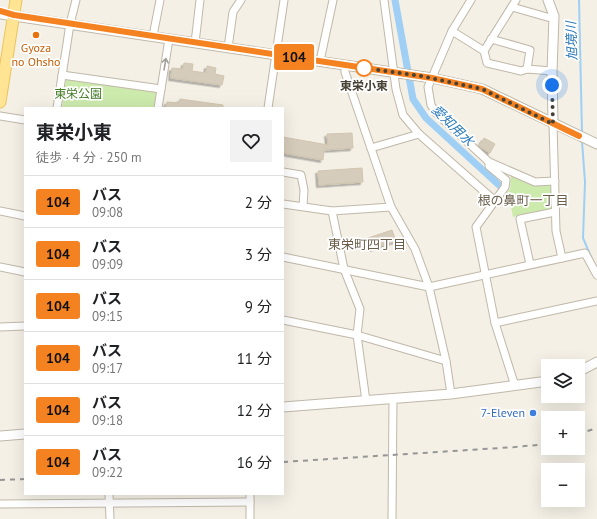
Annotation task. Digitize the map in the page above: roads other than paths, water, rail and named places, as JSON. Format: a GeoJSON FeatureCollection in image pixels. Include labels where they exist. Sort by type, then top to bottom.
{"type":"FeatureCollection","features":[{"type":"Feature","properties":{"kind":"main road"},"geometry":{"type":"LineString","coordinates":[[0,102],[16,0]]}},
{"type":"Feature","properties":{"kind":"street"},"geometry":{"type":"LineString","coordinates":[[57,107],[70,24],[76,0]]}},
{"type":"Feature","properties":{"kind":"street"},"geometry":{"type":"LineString","coordinates":[[153,36],[160,0]]}},
{"type":"Feature","properties":{"kind":"street"},"geometry":{"type":"LineString","coordinates":[[195,43],[200,0]]}},
{"type":"Feature","properties":{"kind":"street"},"geometry":{"type":"LineString","coordinates":[[228,48],[233,12],[241,0]]}},
{"type":"Feature","properties":{"kind":"street"},"geometry":{"type":"LineString","coordinates":[[268,107],[284,0]]}},
{"type":"Feature","properties":{"kind":"street"},"geometry":{"type":"LineString","coordinates":[[320,61],[333,0]]}},
{"type":"Feature","properties":{"kind":"street"},"geometry":{"type":"LineString","coordinates":[[384,0],[403,115],[419,134],[495,201]]}},
{"type":"Feature","properties":{"kind":"street"},"geometry":{"type":"LineString","coordinates":[[470,0],[452,31],[432,78],[428,91],[431,105],[436,113],[489,162],[535,182],[555,181]]}},
{"type":"Feature","properties":{"kind":"street"},"geometry":{"type":"LineString","coordinates":[[516,0],[484,51],[487,63],[521,71],[527,69],[552,71]]}},
{"type":"Feature","properties":{"kind":"street"},"geometry":{"type":"LineString","coordinates":[[548,0],[554,18],[552,71],[555,212],[556,231],[562,258]]}},
{"type":"Feature","properties":{"kind":"street"},"geometry":{"type":"LineString","coordinates":[[512,7],[554,18]]}},
{"type":"Feature","properties":{"kind":"street"},"geometry":{"type":"LineString","coordinates":[[0,11],[14,15]]}},
{"type":"Feature","properties":{"kind":"street"},"geometry":{"type":"LineString","coordinates":[[0,14],[432,78],[482,89],[597,144]]}},
{"type":"Feature","properties":{"kind":"street"},"geometry":{"type":"LineString","coordinates":[[452,31],[484,51]]}},
{"type":"Feature","properties":{"kind":"street"},"geometry":{"type":"LineString","coordinates":[[491,38],[530,50],[527,69]]}},
{"type":"Feature","properties":{"kind":"street"},"geometry":{"type":"LineString","coordinates":[[158,107],[169,39]]}},
{"type":"Feature","properties":{"kind":"street"},"geometry":{"type":"LineString","coordinates":[[345,65],[345,72],[391,207],[415,249],[429,287],[446,361],[451,394]]}},
{"type":"Feature","properties":{"kind":"street"},"geometry":{"type":"LineString","coordinates":[[62,75],[161,89]]}},
{"type":"Feature","properties":{"kind":"street"},"geometry":{"type":"LineString","coordinates":[[0,116],[24,120]]}},
{"type":"Feature","properties":{"kind":"street"},"geometry":{"type":"LineString","coordinates":[[371,148],[419,134]]}},
{"type":"Feature","properties":{"kind":"street"},"geometry":{"type":"LineString","coordinates":[[489,162],[489,166],[506,180],[505,187],[476,227],[495,323],[515,386]]}},
{"type":"Feature","properties":{"kind":"street"},"geometry":{"type":"LineString","coordinates":[[284,172],[301,175],[304,190],[303,206]]}},
{"type":"Feature","properties":{"kind":"street"},"geometry":{"type":"LineString","coordinates":[[284,204],[332,211],[391,207]]}},
{"type":"Feature","properties":{"kind":"street"},"geometry":{"type":"LineString","coordinates":[[0,211],[24,216]]}},
{"type":"Feature","properties":{"kind":"street"},"geometry":{"type":"LineString","coordinates":[[332,211],[344,269],[360,309],[357,335],[366,401]]}},
{"type":"Feature","properties":{"kind":"street"},"geometry":{"type":"LineString","coordinates":[[530,264],[520,219],[555,212]]}},
{"type":"Feature","properties":{"kind":"street"},"geometry":{"type":"LineString","coordinates":[[284,257],[429,287],[585,253],[597,275]]}},
{"type":"Feature","properties":{"kind":"street"},"geometry":{"type":"LineString","coordinates":[[0,267],[24,272]]}},
{"type":"Feature","properties":{"kind":"street"},"geometry":{"type":"LineString","coordinates":[[495,323],[597,301]]}},
{"type":"Feature","properties":{"kind":"street"},"geometry":{"type":"LineString","coordinates":[[284,320],[357,335],[446,361]]}},
{"type":"Feature","properties":{"kind":"street"},"geometry":{"type":"LineString","coordinates":[[0,327],[24,326]]}},
{"type":"Feature","properties":{"kind":"street"},"geometry":{"type":"LineString","coordinates":[[585,368],[597,362]]}},
{"type":"Feature","properties":{"kind":"street"},"geometry":{"type":"LineString","coordinates":[[284,407],[451,394],[541,383]]}},
{"type":"Feature","properties":{"kind":"street"},"geometry":{"type":"LineString","coordinates":[[392,519],[393,398]]}},
{"type":"Feature","properties":{"kind":"street"},"geometry":{"type":"LineString","coordinates":[[0,436],[24,434]]}},
{"type":"Feature","properties":{"kind":"street"},"geometry":{"type":"LineString","coordinates":[[109,495],[108,502],[110,519]]}},
{"type":"Feature","properties":{"kind":"street"},"geometry":{"type":"LineString","coordinates":[[250,495],[250,519]]}},
{"type":"Feature","properties":{"kind":"street"},"geometry":{"type":"LineString","coordinates":[[0,504],[250,502]]}},
{"type":"Feature","properties":{"kind":"waterway","name":"愛知用水"},"geometry":{"type":"LineString","coordinates":[[395,0],[413,99],[426,118],[500,186]]}},
{"type":"Feature","properties":{"kind":"waterway","name":"旭境川"},"geometry":{"type":"LineString","coordinates":[[579,0],[582,133]]}},
{"type":"Feature","properties":{"kind":"waterway","name":"旭境川"},"geometry":{"type":"LineString","coordinates":[[582,141],[585,182],[583,238],[592,259]]}},
{"type":"Feature","properties":{"kind":"railway"},"geometry":{"type":"LineString","coordinates":[[585,432],[597,428]]}},
{"type":"Feature","properties":{"kind":"railway"},"geometry":{"type":"LineString","coordinates":[[284,462],[541,445]]}},
{"type":"Feature","properties":{"kind":"railway"},"geometry":{"type":"LineString","coordinates":[[0,480],[24,479]]}},
{"type":"Feature","properties":{"kind":"place","name":"Gyoza no Ohsho"},"geometry":{"type":"Point","coordinates":[36,35]}},
{"type":"Feature","properties":{"kind":"place","name":"東栄小東"},"geometry":{"type":"Point","coordinates":[364,68]}},
{"type":"Feature","properties":{"kind":"place","name":"7-Eleven"},"geometry":{"type":"Point","coordinates":[533,413]}},
{"type":"Feature","properties":{"kind":"district","name":"根の鼻町一丁目"},"geometry":{"type":"Point","coordinates":[523,200]}},
{"type":"Feature","properties":{"kind":"district","name":"東栄町四丁目"},"geometry":{"type":"Point","coordinates":[367,244]}},
{"type":"Feature","properties":{"kind":"park label","name":"東栄公園"},"geometry":{"type":"Point","coordinates":[78,94]}}]}
